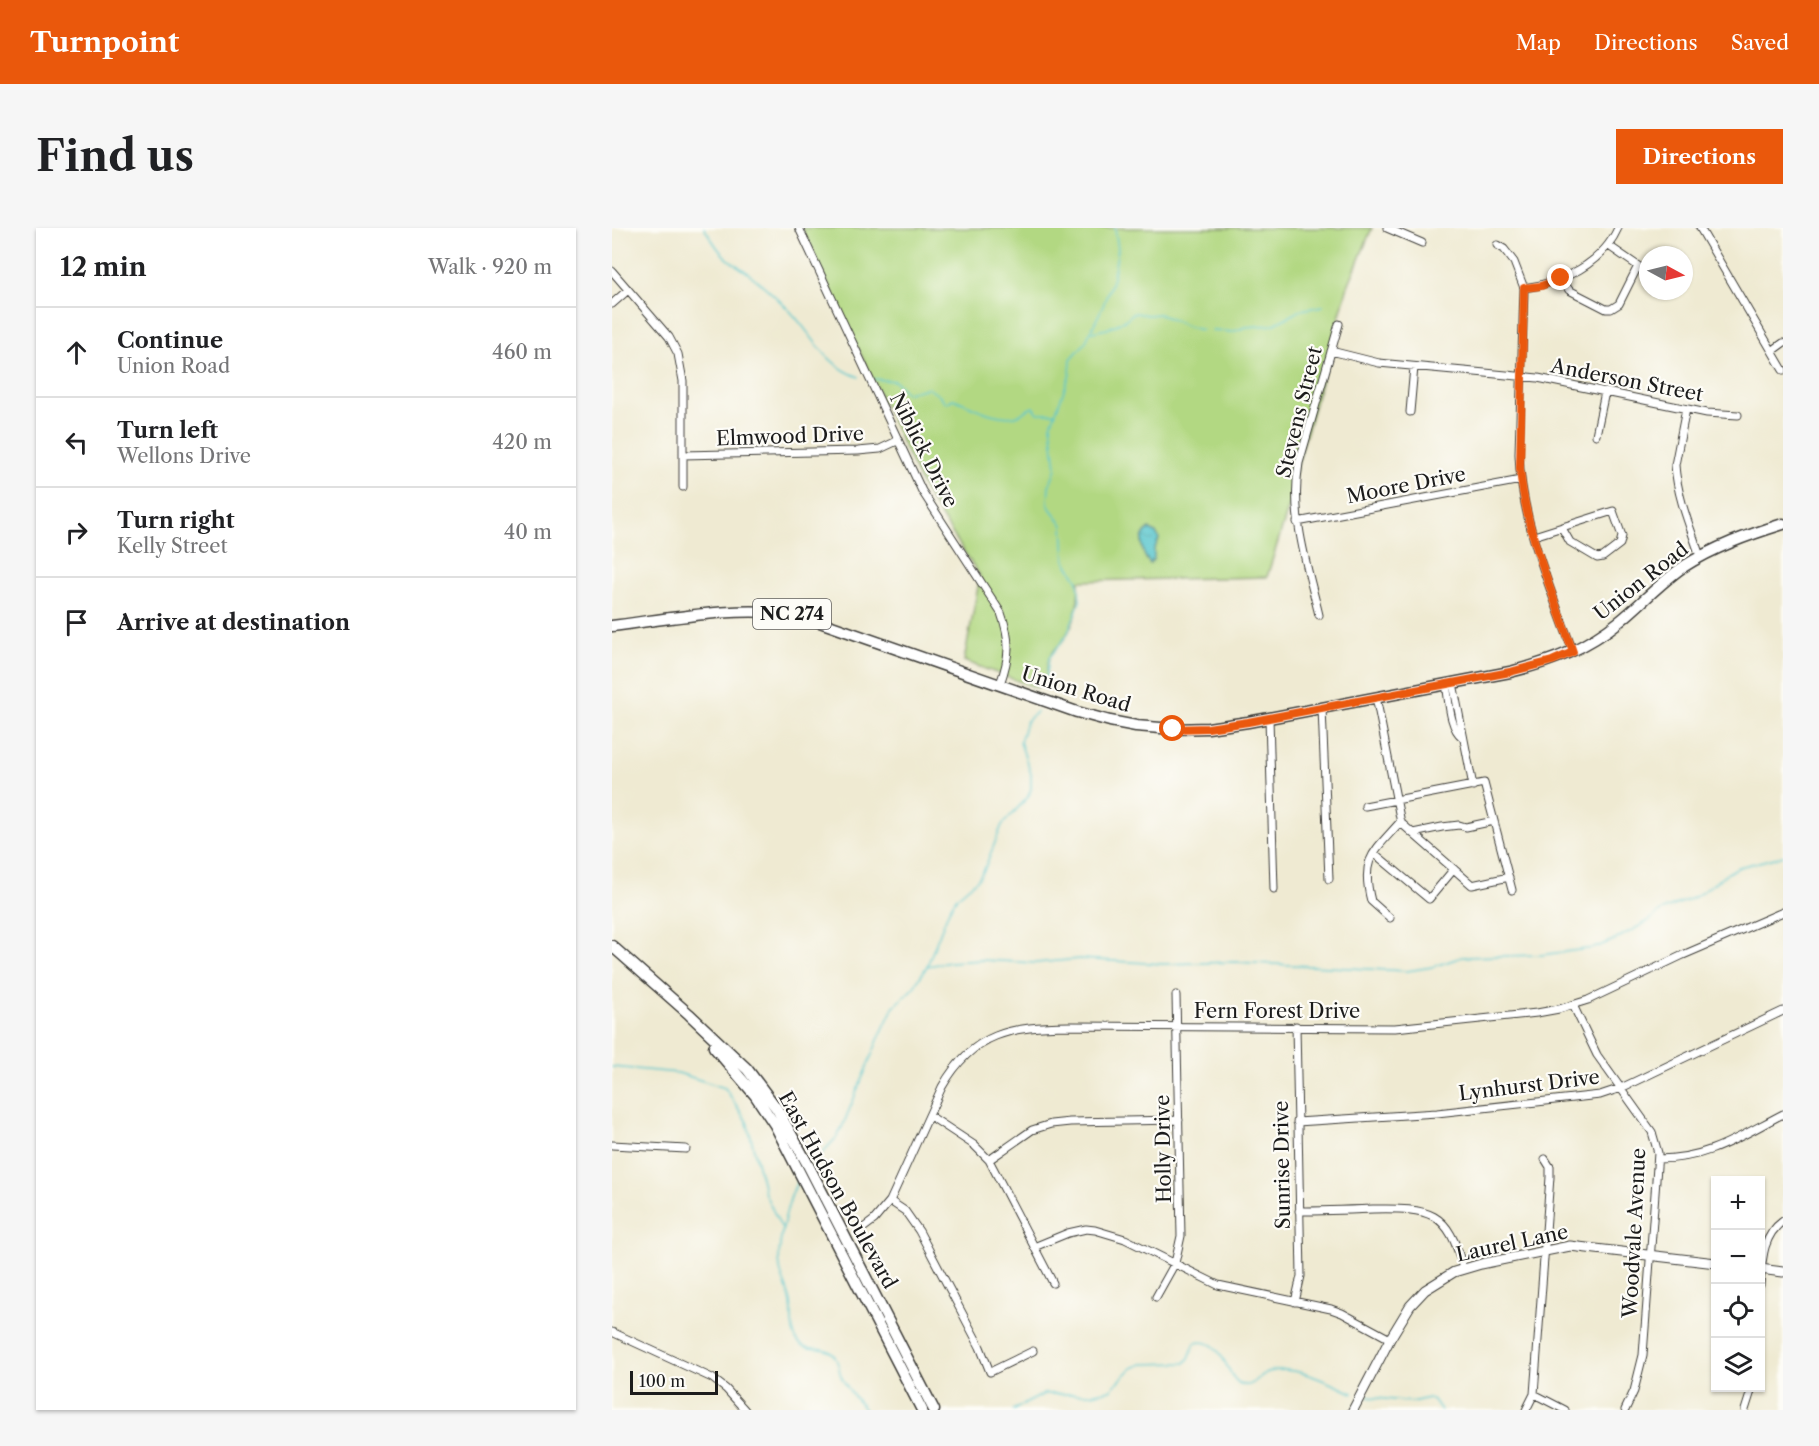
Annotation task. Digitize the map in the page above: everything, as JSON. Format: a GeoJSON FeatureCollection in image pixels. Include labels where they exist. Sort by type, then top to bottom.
{"type":"FeatureCollection","features":[{"type":"Feature","properties":{"kind":"main road","name":"Union Road"},"geometry":{"type":"LineString","coordinates":[[612,626],[732,611],[776,611],[817,620],[1077,712],[1136,726],[1191,729],[1231,725],[1531,667],[1573,652],[1602,635],[1670,577],[1700,556],[1740,538],[1783,524]]}},
{"type":"Feature","properties":{"kind":"main road","name":"East Hudson Boulevard"},"geometry":{"type":"LineString","coordinates":[[612,946],[680,1011]]}},
{"type":"Feature","properties":{"kind":"main road","name":"East Hudson Boulevard"},"geometry":{"type":"LineString","coordinates":[[612,956],[747,1069],[777,1109],[820,1211],[922,1410]]}},
{"type":"Feature","properties":{"kind":"main road","name":"East Hudson Boulevard"},"geometry":{"type":"LineString","coordinates":[[795,1150],[827,1201],[934,1410]]}},
{"type":"Feature","properties":{"kind":"street","name":"Niblick Drive"},"geometry":{"type":"LineString","coordinates":[[799,228],[922,491],[1001,613],[1007,630],[1009,656],[1000,684]]}},
{"type":"Feature","properties":{"kind":"street"},"geometry":{"type":"LineString","coordinates":[[1387,228],[1422,243]]}},
{"type":"Feature","properties":{"kind":"street"},"geometry":{"type":"LineString","coordinates":[[1524,288],[1541,286],[1561,278],[1596,258],[1609,246],[1618,228]]}},
{"type":"Feature","properties":{"kind":"street"},"geometry":{"type":"LineString","coordinates":[[1700,228],[1783,370]]}},
{"type":"Feature","properties":{"kind":"street"},"geometry":{"type":"LineString","coordinates":[[1497,245],[1504,249],[1514,262],[1524,288],[1521,480],[1534,536],[1573,652]]}},
{"type":"Feature","properties":{"kind":"street"},"geometry":{"type":"LineString","coordinates":[[1561,278],[1569,290],[1606,309],[1619,304],[1641,268],[1609,246]]}},
{"type":"Feature","properties":{"kind":"street"},"geometry":{"type":"LineString","coordinates":[[612,271],[669,338],[678,354],[683,381],[683,487]]}},
{"type":"Feature","properties":{"kind":"street"},"geometry":{"type":"LineString","coordinates":[[612,304],[628,290]]}},
{"type":"Feature","properties":{"kind":"street","name":"Stevens Street"},"geometry":{"type":"LineString","coordinates":[[1319,615],[1298,522],[1296,490],[1299,463],[1339,324]]}},
{"type":"Feature","properties":{"kind":"street"},"geometry":{"type":"LineString","coordinates":[[1772,351],[1783,343]]}},
{"type":"Feature","properties":{"kind":"street","name":"Anderson Street"},"geometry":{"type":"LineString","coordinates":[[1331,351],[1379,363],[1521,376],[1686,409],[1738,415]]}},
{"type":"Feature","properties":{"kind":"street"},"geometry":{"type":"LineString","coordinates":[[1410,412],[1414,367]]}},
{"type":"Feature","properties":{"kind":"street"},"geometry":{"type":"LineString","coordinates":[[1596,435],[1605,392]]}},
{"type":"Feature","properties":{"kind":"street"},"geometry":{"type":"LineString","coordinates":[[1686,409],[1675,475],[1700,556]]}},
{"type":"Feature","properties":{"kind":"street","name":"Elmwood Drive"},"geometry":{"type":"LineString","coordinates":[[683,455],[858,451],[880,449],[897,441]]}},
{"type":"Feature","properties":{"kind":"street","name":"Moore Drive"},"geometry":{"type":"LineString","coordinates":[[1298,522],[1521,480]]}},
{"type":"Feature","properties":{"kind":"street"},"geometry":{"type":"LineString","coordinates":[[1534,536],[1613,511],[1622,536],[1620,544],[1603,557],[1597,558],[1570,542],[1562,528]]}},
{"type":"Feature","properties":{"kind":"street"},"geometry":{"type":"LineString","coordinates":[[1449,683],[1455,725],[1458,734],[1462,737],[1473,786]]}},
{"type":"Feature","properties":{"kind":"street"},"geometry":{"type":"LineString","coordinates":[[1376,698],[1401,821],[1473,885],[1509,877]]}},
{"type":"Feature","properties":{"kind":"street"},"geometry":{"type":"LineString","coordinates":[[1322,708],[1329,879]]}},
{"type":"Feature","properties":{"kind":"street"},"geometry":{"type":"LineString","coordinates":[[1269,718],[1274,889]]}},
{"type":"Feature","properties":{"kind":"street"},"geometry":{"type":"LineString","coordinates":[[1365,806],[1484,783],[1512,890]]}},
{"type":"Feature","properties":{"kind":"street"},"geometry":{"type":"LineString","coordinates":[[1390,918],[1371,902],[1366,871],[1374,853],[1401,821]]}},
{"type":"Feature","properties":{"kind":"street"},"geometry":{"type":"LineString","coordinates":[[1413,833],[1442,826],[1466,827],[1494,821]]}},
{"type":"Feature","properties":{"kind":"street"},"geometry":{"type":"LineString","coordinates":[[1374,853],[1429,899],[1454,869]]}},
{"type":"Feature","properties":{"kind":"street","name":"Fern Forest Drive"},"geometry":{"type":"LineString","coordinates":[[858,1232],[874,1220],[890,1201],[942,1087],[958,1064],[979,1044],[1005,1032],[1032,1027],[1413,1027],[1537,1013],[1573,1005],[1604,994],[1683,955],[1783,912]]}},
{"type":"Feature","properties":{"kind":"street","name":"Holly Drive"},"geometry":{"type":"LineString","coordinates":[[1156,1297],[1175,1263],[1181,1236],[1176,995]]}},
{"type":"Feature","properties":{"kind":"street","name":"Woodvale Avenue"},"geometry":{"type":"LineString","coordinates":[[1573,1005],[1590,1044],[1652,1132],[1656,1143],[1658,1159],[1642,1355],[1634,1390],[1625,1410]]}},
{"type":"Feature","properties":{"kind":"street","name":"Lynhurst Drive"},"geometry":{"type":"LineString","coordinates":[[1297,1122],[1460,1111],[1584,1098],[1621,1088],[1783,1011]]}},
{"type":"Feature","properties":{"kind":"street","name":"Sunrise Drive"},"geometry":{"type":"LineString","coordinates":[[1295,1302],[1300,1282],[1296,1026]]}},
{"type":"Feature","properties":{"kind":"street"},"geometry":{"type":"LineString","coordinates":[[1658,1159],[1683,1159],[1707,1153],[1783,1114]]}},
{"type":"Feature","properties":{"kind":"street"},"geometry":{"type":"LineString","coordinates":[[930,1116],[975,1145],[988,1160],[1053,1283]]}},
{"type":"Feature","properties":{"kind":"street"},"geometry":{"type":"LineString","coordinates":[[988,1160],[1032,1130],[1051,1124],[1179,1120]]}},
{"type":"Feature","properties":{"kind":"street"},"geometry":{"type":"LineString","coordinates":[[612,1145],[686,1149]]}},
{"type":"Feature","properties":{"kind":"street"},"geometry":{"type":"LineString","coordinates":[[1526,1410],[1534,1394],[1550,1178],[1550,1167],[1545,1159]]}},
{"type":"Feature","properties":{"kind":"street"},"geometry":{"type":"LineString","coordinates":[[890,1201],[905,1211],[919,1231],[980,1347],[990,1372],[1033,1351]]}},
{"type":"Feature","properties":{"kind":"street"},"geometry":{"type":"LineString","coordinates":[[1299,1211],[1404,1209],[1424,1212],[1438,1219],[1454,1237],[1463,1269]]}},
{"type":"Feature","properties":{"kind":"street"},"geometry":{"type":"LineString","coordinates":[[1765,1247],[1770,1233],[1783,1221]]}},
{"type":"Feature","properties":{"kind":"street"},"geometry":{"type":"LineString","coordinates":[[1034,1247],[1068,1233],[1086,1229],[1114,1234],[1218,1285],[1336,1310],[1390,1339]]}},
{"type":"Feature","properties":{"kind":"street","name":"Laurel Lane"},"geometry":{"type":"LineString","coordinates":[[1357,1408],[1390,1339],[1416,1299],[1438,1281],[1463,1269],[1570,1246],[1711,1262]]}},
{"type":"Feature","properties":{"kind":"street"},"geometry":{"type":"LineString","coordinates":[[1765,1270],[1783,1272]]}},
{"type":"Feature","properties":{"kind":"street"},"geometry":{"type":"LineString","coordinates":[[612,1332],[712,1378],[726,1389],[745,1410]]}},
{"type":"Feature","properties":{"kind":"street"},"geometry":{"type":"LineString","coordinates":[[1745,1410],[1751,1392]]}},
{"type":"Feature","properties":{"kind":"street"},"geometry":{"type":"LineString","coordinates":[[1534,1394],[1565,1410]]}},
{"type":"Feature","properties":{"kind":"green space"},"geometry":{"type":"Polygon","coordinates":[[[802,228],[1372,228],[1348,286],[1295,474],[1293,493],[1267,577],[1079,581],[1078,602],[1073,623],[1050,656],[1046,677],[1037,688],[964,661],[980,576],[924,490],[802,228]]]}},
{"type":"Feature","properties":{"kind":"water"},"geometry":{"type":"Polygon","coordinates":[[[1149,529],[1157,534],[1159,539],[1154,550],[1154,559],[1150,564],[1142,546],[1143,536],[1149,529]]]}},
{"type":"Feature","properties":{"kind":"waterway"},"geometry":{"type":"LineString","coordinates":[[704,228],[723,255],[778,299],[836,365],[859,377]]}},
{"type":"Feature","properties":{"kind":"waterway"},"geometry":{"type":"LineString","coordinates":[[1045,687],[1049,658],[1067,635],[1080,601],[1078,581],[1065,560],[1063,525],[1048,502],[1049,486],[1056,468],[1051,425],[1070,374],[1071,359],[1085,343],[1103,306],[1113,278],[1118,249],[1115,228]]}},
{"type":"Feature","properties":{"kind":"waterway"},"geometry":{"type":"LineString","coordinates":[[1212,330],[1232,332],[1246,327],[1273,325],[1301,310],[1323,306]]}},
{"type":"Feature","properties":{"kind":"waterway"},"geometry":{"type":"LineString","coordinates":[[1092,332],[1107,329],[1136,313],[1159,314],[1202,330]]}},
{"type":"Feature","properties":{"kind":"waterway"},"geometry":{"type":"LineString","coordinates":[[874,379],[895,381],[906,393],[928,388],[946,403],[953,399],[1000,416],[1016,416],[1033,407],[1037,413],[1055,413]]}},
{"type":"Feature","properties":{"kind":"waterway"},"geometry":{"type":"LineString","coordinates":[[812,1164],[837,1137],[893,1008],[914,987],[927,966],[949,910],[957,897],[978,879],[984,870],[1002,825],[1028,797],[1031,789],[1031,774],[1020,742],[1026,722],[1037,711]]}},
{"type":"Feature","properties":{"kind":"waterway"},"geometry":{"type":"LineString","coordinates":[[927,966],[982,960],[1036,963],[1080,959],[1164,964],[1235,962],[1407,971],[1432,967],[1462,957],[1541,955],[1594,948],[1614,940],[1647,922],[1661,911],[1695,897],[1739,867],[1783,856]]}},
{"type":"Feature","properties":{"kind":"waterway"},"geometry":{"type":"LineString","coordinates":[[612,1067],[678,1073],[725,1088],[747,1122],[765,1194],[782,1229]]}},
{"type":"Feature","properties":{"kind":"waterway"},"geometry":{"type":"LineString","coordinates":[[799,1179],[784,1223],[779,1259],[791,1303],[794,1335],[804,1346],[829,1351],[833,1354],[843,1380],[865,1410]]}},
{"type":"Feature","properties":{"kind":"waterway"},"geometry":{"type":"LineString","coordinates":[[1013,1410],[1044,1394],[1091,1394],[1110,1390],[1132,1368],[1142,1364],[1185,1363],[1195,1343],[1213,1346],[1233,1376],[1244,1385],[1254,1383],[1268,1372],[1289,1370],[1300,1372],[1353,1393]]}},
{"type":"Feature","properties":{"kind":"waterway"},"geometry":{"type":"LineString","coordinates":[[1368,1397],[1412,1402],[1428,1398],[1434,1400],[1441,1410]]}},
{"type":"Feature","properties":{"kind":"route"},"geometry":{"type":"LineString","coordinates":[[1173,729],[1208,728],[1248,722],[1510,672],[1552,661],[1573,652],[1535,542],[1521,480],[1519,454],[1524,288],[1541,286],[1561,278]]}}]}
